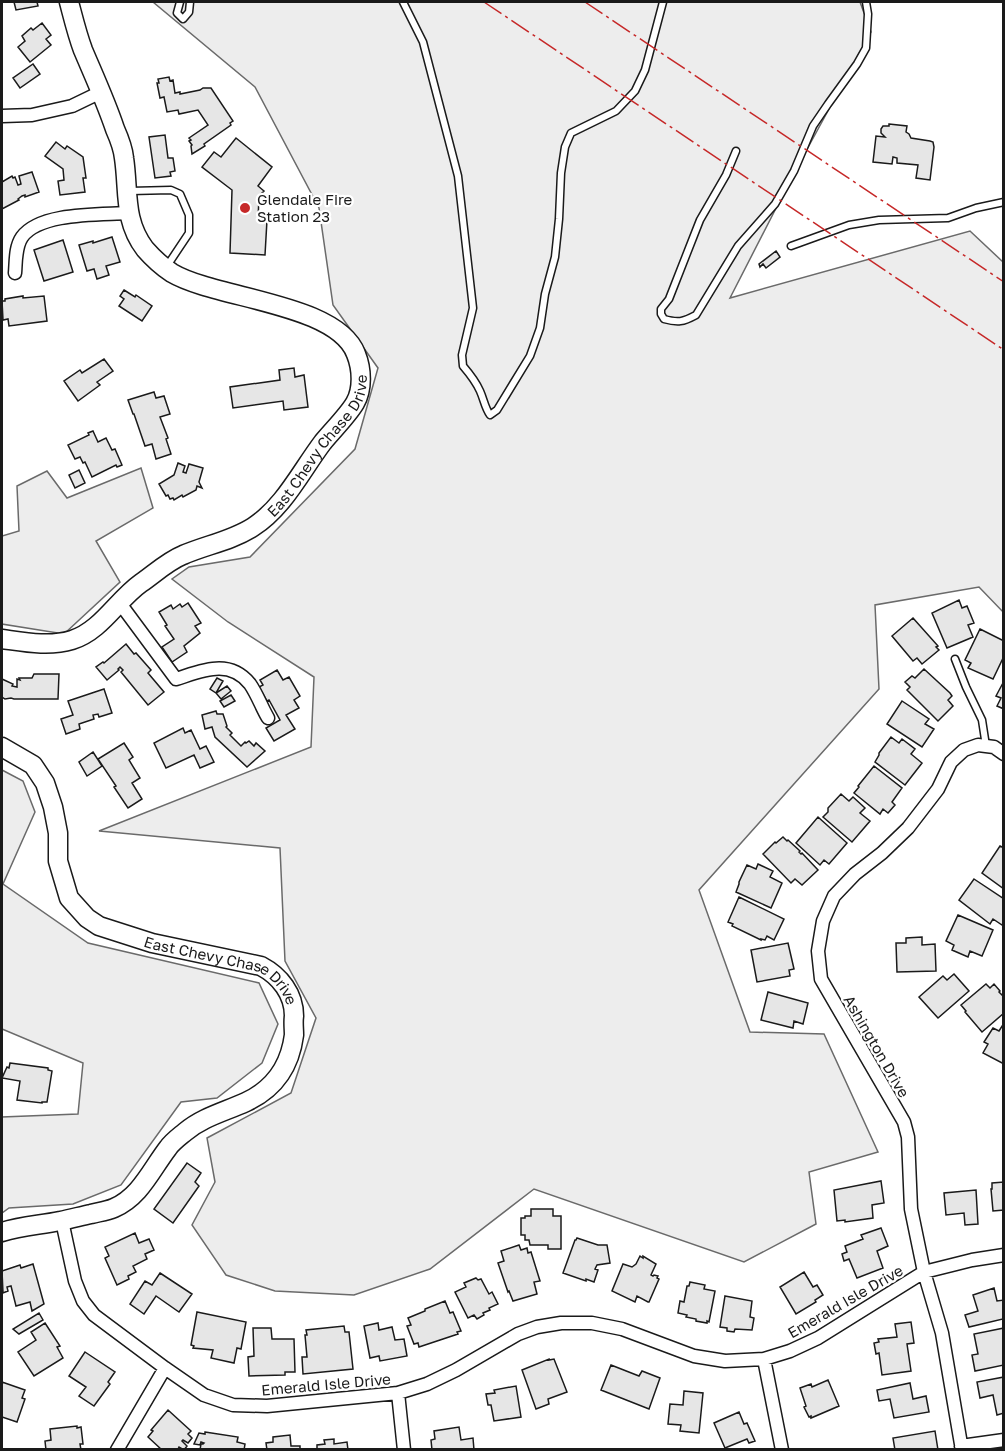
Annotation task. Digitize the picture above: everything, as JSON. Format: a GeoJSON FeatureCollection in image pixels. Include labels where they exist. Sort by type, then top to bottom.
{"type":"FeatureCollection","features":[{"type":"Feature","properties":{"kind":"main road","name":"East Chevy Chase Drive"},"geometry":{"type":"LineString","coordinates":[[2,639],[57,644],[74,640],[92,630],[138,585],[181,556],[236,536],[253,527],[273,511],[287,493],[322,443],[355,404],[359,390],[360,373],[356,352],[346,339],[330,326],[294,309],[195,283],[170,272],[147,251],[136,236],[128,213],[124,155],[82,46],[69,2]]}},
{"type":"Feature","properties":{"kind":"main road","name":"East Chevy Chase Drive"},"geometry":{"type":"LineString","coordinates":[[2,747],[33,765],[45,783],[56,824],[58,861],[69,898],[87,918],[99,926],[152,943],[261,966],[282,981],[290,994],[294,1007],[294,1036],[287,1063],[268,1089],[248,1101],[201,1120],[185,1132],[170,1146],[135,1195],[112,1209],[2,1232]]}},
{"type":"Feature","properties":{"kind":"street"},"geometry":{"type":"LineString","coordinates":[[2,116],[32,115],[62,108],[101,92]]}},
{"type":"Feature","properties":{"kind":"street"},"geometry":{"type":"LineString","coordinates":[[15,273],[21,238],[34,225],[59,218],[128,213]]}},
{"type":"Feature","properties":{"kind":"street"},"geometry":{"type":"LineString","coordinates":[[119,602],[176,679],[211,668],[222,668],[237,673],[250,685],[268,718]]}},
{"type":"Feature","properties":{"kind":"street","name":"Ashington Drive"},"geometry":{"type":"LineString","coordinates":[[962,1448],[942,1334],[924,1272],[912,1209],[908,1137],[904,1122],[821,979],[818,951],[823,921],[834,896],[855,874],[909,828],[938,789],[951,762],[964,750],[978,745],[986,746]]}},
{"type":"Feature","properties":{"kind":"street"},"geometry":{"type":"LineString","coordinates":[[986,746],[994,747],[1004,754]]}},
{"type":"Feature","properties":{"kind":"street","name":"Emerald Isle Drive"},"geometry":{"type":"LineString","coordinates":[[62,1221],[75,1281],[83,1301],[94,1315],[204,1395],[234,1405],[267,1406],[398,1393],[427,1384],[518,1334],[537,1327],[561,1323],[592,1323],[622,1329],[694,1356],[725,1361],[764,1359],[790,1351],[818,1338],[924,1272],[972,1260],[1004,1256]]}},
{"type":"Feature","properties":{"kind":"street"},"geometry":{"type":"LineString","coordinates":[[764,1359],[782,1449]]}},
{"type":"Feature","properties":{"kind":"street"},"geometry":{"type":"LineString","coordinates":[[117,1449],[165,1368]]}},
{"type":"Feature","properties":{"kind":"street"},"geometry":{"type":"LineString","coordinates":[[398,1393],[404,1449]]}},
{"type":"Feature","properties":{"kind":"street"},"geometry":{"type":"LineString","coordinates":[[962,1448],[1004,1440]]}},
{"type":"Feature","properties":{"kind":"lane"},"geometry":{"type":"LineString","coordinates":[[180,2],[177,13],[183,19],[189,12],[190,2]]}},
{"type":"Feature","properties":{"kind":"lane"},"geometry":{"type":"LineString","coordinates":[[403,2],[423,42],[458,176],[473,308],[462,355],[463,366],[480,391],[490,415],[497,410],[530,356],[540,328],[545,294],[555,257],[565,147],[572,133],[615,111],[635,91],[645,70],[663,2]]}},
{"type":"Feature","properties":{"kind":"lane"},"geometry":{"type":"LineString","coordinates":[[736,151],[726,175],[700,220],[669,299],[661,309],[664,319],[685,321],[696,315],[738,246],[775,204],[794,171],[813,126],[866,48],[868,14],[866,2]]}},
{"type":"Feature","properties":{"kind":"lane"},"geometry":{"type":"LineString","coordinates":[[127,191],[171,190],[180,194],[189,215],[189,233],[166,268]]}},
{"type":"Feature","properties":{"kind":"lane"},"geometry":{"type":"LineString","coordinates":[[791,246],[849,225],[879,220],[948,218],[976,208],[1004,202]]}},
{"type":"Feature","properties":{"kind":"lane"},"geometry":{"type":"LineString","coordinates":[[956,658],[966,687],[982,720],[986,746]]}},
{"type":"Feature","properties":{"kind":"shaded area"},"geometry":{"type":"Polygon","coordinates":[[[153,2],[860,2],[871,32],[793,175],[730,298],[970,231],[1003,262],[1004,613],[979,587],[875,605],[879,689],[699,890],[750,1032],[824,1034],[878,1152],[809,1172],[816,1224],[744,1262],[534,1189],[430,1269],[354,1295],[275,1291],[226,1275],[192,1225],[215,1182],[207,1138],[291,1093],[316,1018],[285,961],[280,848],[99,831],[311,747],[314,677],[228,622],[172,579],[189,567],[250,557],[355,449],[378,368],[333,305],[319,208],[255,87],[153,2]]]}},
{"type":"Feature","properties":{"kind":"shaded area"},"geometry":{"type":"Polygon","coordinates":[[[141,468],[153,508],[96,541],[120,582],[64,634],[2,624],[2,536],[19,531],[17,486],[47,471],[67,498],[141,468]]]}},
{"type":"Feature","properties":{"kind":"shaded area"},"geometry":{"type":"Polygon","coordinates":[[[2,770],[23,781],[35,812],[3,884],[88,943],[259,983],[278,1024],[262,1063],[217,1098],[181,1102],[121,1185],[73,1204],[9,1208],[2,1213],[2,1117],[78,1114],[83,1063],[2,1029],[2,770]]]}},
{"type":"Feature","properties":{"kind":"building"},"geometry":{"type":"Polygon","coordinates":[[[14,2],[37,2],[38,6],[16,10],[14,2]]]}},
{"type":"Feature","properties":{"kind":"building"},"geometry":{"type":"Polygon","coordinates":[[[42,23],[51,35],[46,39],[51,45],[30,62],[18,47],[25,41],[22,36],[31,28],[33,30],[42,23]]]}},
{"type":"Feature","properties":{"kind":"building"},"geometry":{"type":"Polygon","coordinates":[[[33,64],[40,74],[20,88],[13,78],[33,64]]]}},
{"type":"Feature","properties":{"kind":"building"},"geometry":{"type":"Polygon","coordinates":[[[169,77],[170,81],[173,80],[175,93],[211,88],[233,121],[231,125],[204,144],[205,146],[192,154],[189,138],[208,125],[198,110],[179,114],[178,110],[167,112],[164,97],[160,98],[157,83],[159,83],[158,79],[169,77]]]}},
{"type":"Feature","properties":{"kind":"building"},"geometry":{"type":"Polygon","coordinates":[[[889,124],[907,126],[906,132],[911,138],[933,142],[930,180],[916,178],[918,165],[897,163],[897,158],[893,157],[892,164],[873,162],[876,136],[885,137],[881,129],[889,124]]]}},
{"type":"Feature","properties":{"kind":"building"},"geometry":{"type":"Polygon","coordinates":[[[165,135],[168,158],[173,158],[175,171],[170,172],[171,176],[155,178],[149,137],[165,135]]]}},
{"type":"Feature","properties":{"kind":"building","name":"Glendale Fire Station 23"},"geometry":{"type":"Polygon","coordinates":[[[236,138],[272,167],[258,186],[264,191],[259,196],[258,220],[267,220],[265,255],[230,253],[232,190],[202,167],[214,152],[221,157],[236,138]]]}},
{"type":"Feature","properties":{"kind":"building"},"geometry":{"type":"Polygon","coordinates":[[[56,142],[65,149],[67,146],[83,157],[85,192],[60,195],[58,181],[64,180],[63,169],[45,156],[56,142]]]}},
{"type":"Feature","properties":{"kind":"building"},"geometry":{"type":"Polygon","coordinates":[[[32,172],[39,192],[22,196],[2,209],[2,182],[12,176],[15,177],[18,185],[21,184],[19,176],[32,172]]]}},
{"type":"Feature","properties":{"kind":"building"},"geometry":{"type":"Polygon","coordinates":[[[112,237],[120,262],[106,266],[109,275],[97,279],[94,269],[87,271],[79,245],[112,237]]]}},
{"type":"Feature","properties":{"kind":"building"},"geometry":{"type":"Polygon","coordinates":[[[63,240],[73,272],[44,281],[34,250],[63,240]]]}},
{"type":"Feature","properties":{"kind":"building"},"geometry":{"type":"Polygon","coordinates":[[[776,251],[780,257],[766,268],[763,264],[760,267],[759,264],[776,251]]]}},
{"type":"Feature","properties":{"kind":"building"},"geometry":{"type":"Polygon","coordinates":[[[124,290],[152,306],[142,321],[119,306],[124,299],[120,296],[124,290]]]}},
{"type":"Feature","properties":{"kind":"building"},"geometry":{"type":"Polygon","coordinates":[[[23,296],[23,298],[44,296],[47,321],[9,326],[8,319],[3,320],[2,301],[23,296]]]}},
{"type":"Feature","properties":{"kind":"building"},"geometry":{"type":"Polygon","coordinates":[[[104,359],[113,371],[97,382],[100,385],[78,401],[64,381],[80,370],[82,373],[104,359]]]}},
{"type":"Feature","properties":{"kind":"building"},"geometry":{"type":"Polygon","coordinates":[[[294,368],[295,377],[304,375],[308,407],[284,410],[283,401],[233,408],[230,387],[280,380],[279,370],[294,368]]]}},
{"type":"Feature","properties":{"kind":"building"},"geometry":{"type":"Polygon","coordinates":[[[154,392],[156,398],[164,396],[170,414],[160,417],[171,454],[156,459],[152,444],[145,446],[128,400],[154,392]]]}},
{"type":"Feature","properties":{"kind":"building"},"geometry":{"type":"Polygon","coordinates":[[[93,431],[98,442],[106,438],[112,450],[115,449],[122,465],[117,467],[116,465],[92,477],[85,462],[83,463],[80,457],[75,459],[68,445],[93,431]]]}},
{"type":"Feature","properties":{"kind":"building"},"geometry":{"type":"Polygon","coordinates":[[[178,463],[185,466],[183,472],[186,473],[189,464],[203,468],[199,482],[202,488],[197,486],[196,490],[174,500],[166,496],[159,484],[174,475],[178,463]]]}},
{"type":"Feature","properties":{"kind":"building"},"geometry":{"type":"Polygon","coordinates":[[[79,470],[85,483],[75,488],[69,475],[79,470]]]}},
{"type":"Feature","properties":{"kind":"building"},"geometry":{"type":"Polygon","coordinates":[[[959,600],[962,608],[967,606],[974,623],[968,625],[973,637],[947,648],[932,613],[959,600]]]}},
{"type":"Feature","properties":{"kind":"building"},"geometry":{"type":"Polygon","coordinates":[[[188,603],[201,623],[195,626],[200,633],[184,646],[187,652],[172,662],[162,647],[174,639],[159,612],[171,605],[173,609],[180,604],[182,607],[188,603]]]}},
{"type":"Feature","properties":{"kind":"building"},"geometry":{"type":"Polygon","coordinates":[[[913,618],[939,650],[922,664],[917,658],[913,661],[892,636],[913,618]]]}},
{"type":"Feature","properties":{"kind":"building"},"geometry":{"type":"Polygon","coordinates":[[[980,629],[1004,641],[1004,656],[993,679],[968,668],[971,663],[965,660],[980,629]]]}},
{"type":"Feature","properties":{"kind":"building"},"geometry":{"type":"Polygon","coordinates":[[[126,644],[151,670],[148,673],[164,692],[148,705],[121,672],[123,670],[120,667],[107,680],[96,667],[126,644]]]}},
{"type":"Feature","properties":{"kind":"building"},"geometry":{"type":"Polygon","coordinates":[[[924,669],[952,696],[948,700],[953,706],[938,721],[907,690],[910,687],[905,682],[912,676],[915,678],[924,669]]]}},
{"type":"Feature","properties":{"kind":"building"},"geometry":{"type":"Polygon","coordinates":[[[277,670],[283,680],[289,677],[300,696],[294,700],[299,708],[286,715],[295,729],[274,741],[266,728],[280,720],[259,687],[263,685],[260,680],[277,670]]]}},
{"type":"Feature","properties":{"kind":"building"},"geometry":{"type":"Polygon","coordinates":[[[34,674],[59,674],[58,699],[5,699],[2,697],[2,679],[17,687],[17,679],[32,678],[34,674]]]}},
{"type":"Feature","properties":{"kind":"building"},"geometry":{"type":"Polygon","coordinates":[[[217,678],[223,681],[216,693],[210,689],[217,678]]]}},
{"type":"Feature","properties":{"kind":"building"},"geometry":{"type":"Polygon","coordinates":[[[1004,681],[1004,709],[997,706],[1001,698],[996,696],[1004,681]]]}},
{"type":"Feature","properties":{"kind":"building"},"geometry":{"type":"Polygon","coordinates":[[[227,686],[231,691],[221,699],[216,693],[227,686]]]}},
{"type":"Feature","properties":{"kind":"building"},"geometry":{"type":"Polygon","coordinates":[[[104,689],[112,713],[99,717],[98,714],[93,715],[94,719],[79,724],[80,729],[66,734],[61,719],[73,715],[68,701],[104,689]]]}},
{"type":"Feature","properties":{"kind":"building"},"geometry":{"type":"Polygon","coordinates":[[[231,695],[235,701],[224,707],[220,701],[231,695]]]}},
{"type":"Feature","properties":{"kind":"building"},"geometry":{"type":"Polygon","coordinates":[[[902,701],[929,719],[925,724],[934,729],[922,747],[887,724],[902,701]]]}},
{"type":"Feature","properties":{"kind":"building"},"geometry":{"type":"Polygon","coordinates":[[[216,711],[217,714],[223,714],[226,727],[232,733],[230,735],[241,746],[249,741],[254,746],[256,743],[265,751],[247,767],[215,737],[212,727],[205,729],[202,715],[216,711]]]}},
{"type":"Feature","properties":{"kind":"building"},"geometry":{"type":"Polygon","coordinates":[[[183,728],[185,733],[191,730],[200,749],[206,746],[214,762],[200,768],[194,755],[166,768],[154,743],[183,728]]]}},
{"type":"Feature","properties":{"kind":"building"},"geometry":{"type":"Polygon","coordinates":[[[891,737],[899,743],[902,739],[915,749],[911,754],[922,763],[905,785],[875,762],[891,737]]]}},
{"type":"Feature","properties":{"kind":"building"},"geometry":{"type":"Polygon","coordinates":[[[124,743],[133,757],[129,760],[140,778],[132,783],[142,799],[128,808],[98,759],[124,743]]]}},
{"type":"Feature","properties":{"kind":"building"},"geometry":{"type":"Polygon","coordinates":[[[93,752],[102,766],[87,776],[79,762],[93,752]]]}},
{"type":"Feature","properties":{"kind":"building"},"geometry":{"type":"Polygon","coordinates":[[[874,766],[902,788],[892,802],[895,805],[888,813],[883,809],[880,814],[854,793],[874,766]]]}},
{"type":"Feature","properties":{"kind":"building"},"geometry":{"type":"Polygon","coordinates":[[[841,794],[849,801],[853,797],[865,808],[860,813],[870,821],[852,842],[823,817],[841,794]]]}},
{"type":"Feature","properties":{"kind":"building"},"geometry":{"type":"Polygon","coordinates":[[[818,817],[847,843],[829,864],[824,860],[820,865],[796,843],[818,817]]]}},
{"type":"Feature","properties":{"kind":"building"},"geometry":{"type":"Polygon","coordinates":[[[783,837],[818,870],[802,885],[795,879],[791,883],[763,854],[783,837]]]}},
{"type":"Feature","properties":{"kind":"building"},"geometry":{"type":"Polygon","coordinates":[[[1000,846],[1004,848],[1004,889],[982,873],[1000,846]]]}},
{"type":"Feature","properties":{"kind":"building"},"geometry":{"type":"Polygon","coordinates":[[[758,864],[773,871],[770,877],[782,883],[771,908],[736,892],[747,865],[756,869],[758,864]]]}},
{"type":"Feature","properties":{"kind":"building"},"geometry":{"type":"Polygon","coordinates":[[[974,879],[1004,899],[1002,925],[993,919],[990,924],[959,900],[974,879]]]}},
{"type":"Feature","properties":{"kind":"building"},"geometry":{"type":"Polygon","coordinates":[[[739,897],[784,919],[774,940],[767,936],[765,940],[761,940],[728,922],[739,897]]]}},
{"type":"Feature","properties":{"kind":"building"},"geometry":{"type":"Polygon","coordinates":[[[958,915],[993,930],[982,956],[970,951],[968,957],[952,950],[954,945],[946,941],[958,915]]]}},
{"type":"Feature","properties":{"kind":"building"},"geometry":{"type":"Polygon","coordinates":[[[922,937],[922,945],[935,944],[936,971],[897,972],[896,943],[906,943],[906,938],[922,937]]]}},
{"type":"Feature","properties":{"kind":"building"},"geometry":{"type":"Polygon","coordinates":[[[788,943],[794,969],[789,970],[790,976],[757,982],[751,950],[788,943]]]}},
{"type":"Feature","properties":{"kind":"building"},"geometry":{"type":"Polygon","coordinates":[[[954,974],[969,991],[938,1018],[919,997],[943,976],[947,980],[954,974]]]}},
{"type":"Feature","properties":{"kind":"building"},"geometry":{"type":"Polygon","coordinates":[[[986,984],[990,988],[994,984],[1004,997],[1004,1013],[982,1032],[961,1005],[986,984]]]}},
{"type":"Feature","properties":{"kind":"building"},"geometry":{"type":"Polygon","coordinates":[[[768,992],[808,1003],[803,1024],[794,1021],[793,1028],[761,1020],[768,992]]]}},
{"type":"Feature","properties":{"kind":"building"},"geometry":{"type":"Polygon","coordinates":[[[1004,1023],[1004,1064],[983,1053],[988,1044],[984,1042],[993,1028],[999,1031],[1004,1023]]]}},
{"type":"Feature","properties":{"kind":"building"},"geometry":{"type":"Polygon","coordinates":[[[10,1063],[48,1068],[52,1071],[47,1102],[17,1100],[20,1081],[2,1078],[10,1063]]]}},
{"type":"Feature","properties":{"kind":"building"},"geometry":{"type":"Polygon","coordinates":[[[187,1163],[201,1173],[195,1182],[199,1186],[173,1223],[154,1209],[187,1163]]]}},
{"type":"Feature","properties":{"kind":"building"},"geometry":{"type":"Polygon","coordinates":[[[881,1181],[884,1203],[872,1205],[873,1218],[837,1221],[834,1190],[881,1181]]]}},
{"type":"Feature","properties":{"kind":"building"},"geometry":{"type":"Polygon","coordinates":[[[1004,1182],[1004,1210],[993,1211],[992,1183],[1004,1182]]]}},
{"type":"Feature","properties":{"kind":"building"},"geometry":{"type":"Polygon","coordinates":[[[976,1190],[978,1224],[965,1225],[964,1213],[946,1215],[944,1193],[976,1190]]]}},
{"type":"Feature","properties":{"kind":"building"},"geometry":{"type":"Polygon","coordinates":[[[531,1209],[553,1209],[553,1216],[561,1216],[561,1249],[548,1249],[548,1245],[530,1245],[529,1240],[525,1240],[525,1235],[521,1235],[521,1218],[531,1216],[531,1209]]]}},
{"type":"Feature","properties":{"kind":"building"},"geometry":{"type":"Polygon","coordinates":[[[881,1228],[888,1246],[877,1251],[883,1268],[857,1278],[849,1259],[844,1261],[842,1254],[847,1252],[845,1246],[863,1239],[861,1235],[881,1228]]]}},
{"type":"Feature","properties":{"kind":"building"},"geometry":{"type":"Polygon","coordinates":[[[135,1233],[139,1243],[149,1239],[154,1250],[145,1254],[147,1259],[133,1266],[136,1272],[128,1276],[129,1279],[117,1285],[105,1258],[109,1256],[105,1247],[135,1233]]]}},
{"type":"Feature","properties":{"kind":"building"},"geometry":{"type":"Polygon","coordinates":[[[577,1238],[598,1245],[607,1245],[610,1263],[597,1265],[595,1269],[598,1270],[594,1282],[563,1273],[577,1238]]]}},
{"type":"Feature","properties":{"kind":"building"},"geometry":{"type":"Polygon","coordinates":[[[519,1245],[521,1250],[527,1248],[528,1253],[531,1252],[540,1281],[534,1282],[537,1294],[513,1301],[498,1263],[504,1261],[501,1251],[519,1245]]]}},
{"type":"Feature","properties":{"kind":"building"},"geometry":{"type":"Polygon","coordinates":[[[640,1256],[656,1264],[651,1275],[658,1276],[659,1279],[649,1302],[637,1296],[635,1302],[612,1291],[623,1264],[632,1267],[640,1256]]]}},
{"type":"Feature","properties":{"kind":"building"},"geometry":{"type":"Polygon","coordinates":[[[33,1264],[44,1304],[32,1311],[30,1302],[16,1306],[11,1286],[7,1287],[8,1291],[3,1293],[2,1271],[20,1265],[21,1268],[33,1264]]]}},
{"type":"Feature","properties":{"kind":"building"},"geometry":{"type":"Polygon","coordinates":[[[804,1272],[813,1287],[817,1285],[823,1295],[796,1314],[780,1287],[804,1272]]]}},
{"type":"Feature","properties":{"kind":"building"},"geometry":{"type":"Polygon","coordinates":[[[160,1273],[192,1294],[179,1312],[156,1296],[144,1314],[130,1304],[145,1281],[152,1285],[160,1273]]]}},
{"type":"Feature","properties":{"kind":"building"},"geometry":{"type":"Polygon","coordinates":[[[476,1278],[481,1279],[489,1294],[492,1292],[498,1304],[489,1308],[490,1310],[477,1319],[474,1315],[468,1318],[455,1292],[466,1287],[464,1283],[476,1278]]]}},
{"type":"Feature","properties":{"kind":"building"},"geometry":{"type":"Polygon","coordinates":[[[690,1282],[705,1285],[704,1289],[715,1291],[707,1323],[678,1313],[680,1301],[684,1302],[690,1282]]]}},
{"type":"Feature","properties":{"kind":"building"},"geometry":{"type":"Polygon","coordinates":[[[994,1288],[997,1301],[1004,1300],[1003,1319],[969,1327],[965,1315],[978,1311],[973,1295],[994,1288]]]}},
{"type":"Feature","properties":{"kind":"building"},"geometry":{"type":"Polygon","coordinates":[[[725,1296],[752,1301],[750,1317],[754,1318],[752,1330],[735,1329],[734,1332],[720,1327],[725,1296]]]}},
{"type":"Feature","properties":{"kind":"building"},"geometry":{"type":"Polygon","coordinates":[[[445,1301],[450,1313],[453,1312],[461,1331],[419,1347],[418,1343],[414,1344],[407,1326],[411,1325],[408,1318],[445,1301]]]}},
{"type":"Feature","properties":{"kind":"building"},"geometry":{"type":"Polygon","coordinates":[[[197,1312],[246,1322],[241,1349],[237,1348],[234,1363],[211,1358],[213,1350],[193,1348],[194,1346],[191,1345],[197,1312]]]}},
{"type":"Feature","properties":{"kind":"building"},"geometry":{"type":"Polygon","coordinates":[[[39,1313],[43,1320],[19,1334],[13,1329],[39,1313]]]}},
{"type":"Feature","properties":{"kind":"building"},"geometry":{"type":"Polygon","coordinates":[[[911,1322],[914,1343],[907,1344],[911,1371],[882,1375],[879,1353],[876,1354],[874,1343],[879,1342],[878,1339],[897,1337],[895,1324],[911,1322]]]}},
{"type":"Feature","properties":{"kind":"building"},"geometry":{"type":"Polygon","coordinates":[[[45,1323],[60,1346],[57,1347],[63,1358],[34,1376],[18,1352],[36,1340],[31,1332],[45,1323]]]}},
{"type":"Feature","properties":{"kind":"building"},"geometry":{"type":"Polygon","coordinates":[[[378,1323],[379,1330],[392,1327],[395,1340],[404,1339],[407,1356],[380,1361],[379,1356],[370,1358],[364,1326],[378,1323]]]}},
{"type":"Feature","properties":{"kind":"building"},"geometry":{"type":"Polygon","coordinates":[[[344,1326],[345,1332],[349,1332],[353,1369],[303,1374],[302,1357],[307,1357],[306,1330],[344,1326]]]}},
{"type":"Feature","properties":{"kind":"building"},"geometry":{"type":"Polygon","coordinates":[[[253,1328],[271,1328],[272,1339],[294,1339],[295,1372],[285,1372],[285,1375],[249,1376],[248,1357],[254,1356],[253,1328]]]}},
{"type":"Feature","properties":{"kind":"building"},"geometry":{"type":"Polygon","coordinates":[[[1004,1328],[1004,1365],[975,1371],[972,1355],[978,1354],[974,1334],[1004,1328]]]}},
{"type":"Feature","properties":{"kind":"building"},"geometry":{"type":"Polygon","coordinates":[[[85,1352],[115,1372],[108,1382],[110,1384],[94,1406],[79,1396],[86,1387],[69,1376],[85,1352]]]}},
{"type":"Feature","properties":{"kind":"building"},"geometry":{"type":"Polygon","coordinates":[[[554,1359],[567,1392],[548,1399],[549,1404],[536,1409],[522,1370],[554,1359]]]}},
{"type":"Feature","properties":{"kind":"building"},"geometry":{"type":"Polygon","coordinates":[[[611,1365],[639,1376],[642,1371],[660,1378],[649,1409],[601,1390],[611,1365]]]}},
{"type":"Feature","properties":{"kind":"building"},"geometry":{"type":"Polygon","coordinates":[[[1004,1377],[1004,1413],[997,1415],[993,1395],[980,1398],[977,1382],[1004,1377]]]}},
{"type":"Feature","properties":{"kind":"building"},"geometry":{"type":"Polygon","coordinates":[[[828,1380],[839,1406],[811,1418],[804,1407],[806,1406],[800,1388],[811,1384],[812,1387],[828,1380]]]}},
{"type":"Feature","properties":{"kind":"building"},"geometry":{"type":"Polygon","coordinates":[[[2,1382],[25,1390],[22,1398],[25,1399],[17,1422],[2,1417],[2,1382]]]}},
{"type":"Feature","properties":{"kind":"building"},"geometry":{"type":"Polygon","coordinates":[[[910,1383],[913,1399],[926,1396],[929,1412],[894,1418],[890,1399],[879,1401],[877,1390],[910,1383]]]}},
{"type":"Feature","properties":{"kind":"building"},"geometry":{"type":"Polygon","coordinates":[[[516,1386],[521,1417],[494,1421],[486,1394],[495,1393],[494,1390],[516,1386]]]}},
{"type":"Feature","properties":{"kind":"building"},"geometry":{"type":"Polygon","coordinates":[[[684,1391],[703,1393],[699,1433],[680,1431],[681,1425],[668,1424],[670,1404],[683,1405],[684,1391]]]}},
{"type":"Feature","properties":{"kind":"building"},"geometry":{"type":"Polygon","coordinates":[[[168,1410],[191,1431],[188,1434],[192,1438],[188,1443],[182,1441],[187,1446],[184,1450],[179,1447],[179,1450],[162,1450],[148,1437],[168,1410]]]}},
{"type":"Feature","properties":{"kind":"building"},"geometry":{"type":"Polygon","coordinates":[[[739,1412],[755,1441],[749,1443],[747,1439],[725,1448],[714,1423],[739,1412]]]}},
{"type":"Feature","properties":{"kind":"building"},"geometry":{"type":"Polygon","coordinates":[[[77,1426],[77,1428],[81,1427],[83,1444],[80,1444],[81,1450],[46,1450],[45,1441],[51,1440],[50,1429],[77,1426]]]}},
{"type":"Feature","properties":{"kind":"building"},"geometry":{"type":"Polygon","coordinates":[[[459,1427],[461,1440],[473,1438],[474,1450],[432,1450],[431,1440],[435,1439],[434,1431],[459,1427]]]}},
{"type":"Feature","properties":{"kind":"building"},"geometry":{"type":"Polygon","coordinates":[[[935,1431],[938,1450],[895,1450],[893,1438],[935,1431]]]}},
{"type":"Feature","properties":{"kind":"building"},"geometry":{"type":"Polygon","coordinates":[[[205,1432],[238,1437],[237,1442],[245,1444],[244,1450],[200,1450],[201,1444],[204,1443],[194,1444],[199,1433],[205,1434],[205,1432]]]}},
{"type":"Feature","properties":{"kind":"building"},"geometry":{"type":"Polygon","coordinates":[[[290,1435],[291,1446],[300,1446],[300,1450],[267,1450],[266,1443],[273,1442],[273,1437],[290,1435]]]}},
{"type":"Feature","properties":{"kind":"building"},"geometry":{"type":"Polygon","coordinates":[[[334,1439],[334,1444],[347,1442],[348,1450],[317,1450],[317,1445],[325,1444],[324,1440],[334,1439]]]}},
{"type":"Feature","properties":{"kind":"power"},"geometry":{"type":"LineString","coordinates":[[484,2],[1004,350]]}},
{"type":"Feature","properties":{"kind":"power"},"geometry":{"type":"LineString","coordinates":[[585,2],[1004,282]]}},
{"type":"Feature","properties":{"kind":"place","name":"Glendale Fire Station 23"},"geometry":{"type":"Point","coordinates":[245,208]}}]}
